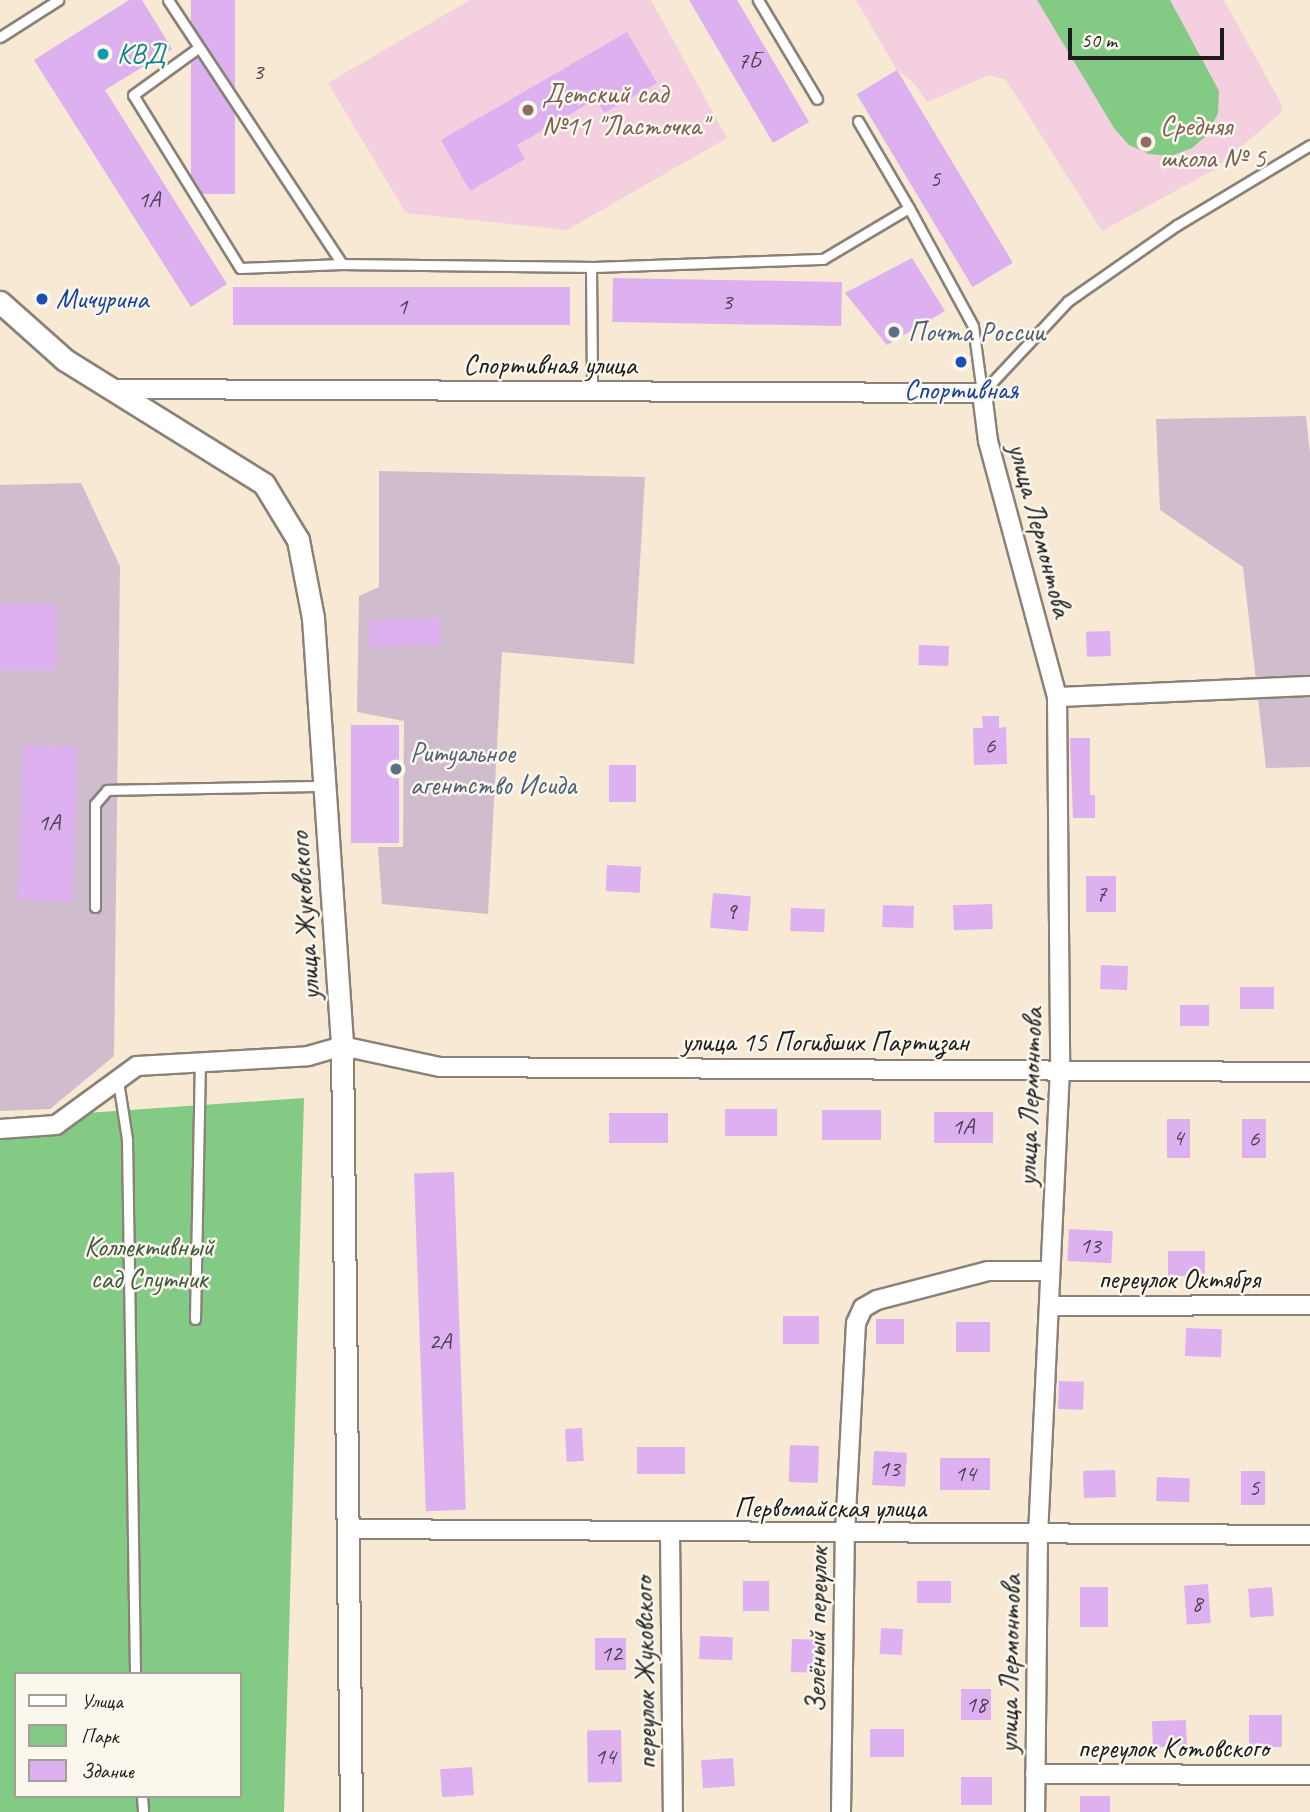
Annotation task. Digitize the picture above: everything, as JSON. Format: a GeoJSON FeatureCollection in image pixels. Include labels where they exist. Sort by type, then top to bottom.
{"type":"FeatureCollection","features":[{"type":"Feature","properties":{"kind":"street","name":"улица Жуковского"},"geometry":{"type":"LineString","coordinates":[[0,302],[65,360],[119,389],[264,484],[298,540],[313,618],[342,1046],[350,1530],[351,1812]]}},
{"type":"Feature","properties":{"kind":"street","name":"Спортивная улица"},"geometry":{"type":"LineString","coordinates":[[119,389],[982,393]]}},
{"type":"Feature","properties":{"kind":"street","name":"улица Лермонтова"},"geometry":{"type":"LineString","coordinates":[[982,393],[988,441],[1057,697],[1060,1069],[1038,1535],[1035,1812]]}},
{"type":"Feature","properties":{"kind":"street"},"geometry":{"type":"LineString","coordinates":[[1057,697],[1310,686]]}},
{"type":"Feature","properties":{"kind":"street"},"geometry":{"type":"LineString","coordinates":[[0,1129],[57,1125],[137,1066],[308,1056],[342,1046]]}},
{"type":"Feature","properties":{"kind":"street","name":"улица 15 Погибших Партизан"},"geometry":{"type":"LineString","coordinates":[[342,1046],[440,1067],[1310,1072]]}},
{"type":"Feature","properties":{"kind":"street","name":"Зелёный переулок"},"geometry":{"type":"LineString","coordinates":[[841,1812],[845,1533],[856,1323],[863,1308],[877,1300],[988,1270],[1050,1271]]}},
{"type":"Feature","properties":{"kind":"street","name":"переулок Октября"},"geometry":{"type":"LineString","coordinates":[[1049,1306],[1310,1306]]}},
{"type":"Feature","properties":{"kind":"street","name":"Первомайская улица"},"geometry":{"type":"LineString","coordinates":[[350,1530],[670,1534],[1310,1535]]}},
{"type":"Feature","properties":{"kind":"street","name":"переулок Жуковского"},"geometry":{"type":"LineString","coordinates":[[670,1534],[673,1812]]}},
{"type":"Feature","properties":{"kind":"street","name":"переулок Котовского"},"geometry":{"type":"LineString","coordinates":[[1035,1774],[1310,1775]]}},
{"type":"Feature","properties":{"kind":"lane"},"geometry":{"type":"LineString","coordinates":[[0,37],[58,0]]}},
{"type":"Feature","properties":{"kind":"lane"},"geometry":{"type":"LineString","coordinates":[[168,0],[342,264]]}},
{"type":"Feature","properties":{"kind":"lane"},"geometry":{"type":"LineString","coordinates":[[758,0],[817,99]]}},
{"type":"Feature","properties":{"kind":"lane"},"geometry":{"type":"LineString","coordinates":[[198,48],[133,95],[240,268],[342,264],[591,267],[823,259],[909,208]]}},
{"type":"Feature","properties":{"kind":"lane"},"geometry":{"type":"LineString","coordinates":[[858,121],[973,326],[982,393]]}},
{"type":"Feature","properties":{"kind":"lane"},"geometry":{"type":"LineString","coordinates":[[982,393],[1068,301],[1177,225],[1310,145]]}},
{"type":"Feature","properties":{"kind":"lane"},"geometry":{"type":"LineString","coordinates":[[591,267],[592,391]]}},
{"type":"Feature","properties":{"kind":"lane"},"geometry":{"type":"LineString","coordinates":[[95,908],[95,804],[107,790],[324,786]]}},
{"type":"Feature","properties":{"kind":"lane"},"geometry":{"type":"LineString","coordinates":[[195,1319],[200,1061]]}},
{"type":"Feature","properties":{"kind":"lane"},"geometry":{"type":"LineString","coordinates":[[118,1081],[127,1139],[135,1672]]}},
{"type":"Feature","properties":{"kind":"shaded area","name":"Детский сад №11 \"Ласточка\""},"geometry":{"type":"Polygon","coordinates":[[[470,0],[651,0],[727,138],[567,230],[406,213],[328,83],[470,0]]]}},
{"type":"Feature","properties":{"kind":"shaded area","name":"Средняя школа № 5"},"geometry":{"type":"Polygon","coordinates":[[[856,0],[1224,0],[1282,105],[1281,113],[1212,171],[1102,231],[1006,80],[989,75],[927,102],[914,83],[897,70],[856,0]]]}},
{"type":"Feature","properties":{"kind":"shaded area"},"geometry":{"type":"Polygon","coordinates":[[[1306,416],[1310,453],[1310,767],[1266,768],[1243,567],[1160,510],[1156,419],[1306,416]]]}},
{"type":"Feature","properties":{"kind":"shaded area"},"geometry":{"type":"Polygon","coordinates":[[[379,471],[645,477],[634,664],[502,652],[488,914],[382,904],[378,847],[403,847],[404,721],[357,712],[359,596],[379,587],[379,471]]]}},
{"type":"Feature","properties":{"kind":"shaded area"},"geometry":{"type":"Polygon","coordinates":[[[81,483],[120,566],[114,1056],[50,1109],[0,1111],[0,485],[81,483]]]}},
{"type":"Feature","properties":{"kind":"green space"},"geometry":{"type":"Polygon","coordinates":[[[1037,0],[1170,0],[1219,91],[1218,113],[1208,134],[1192,148],[1171,156],[1149,154],[1129,145],[1114,128],[1037,0]]]}},
{"type":"Feature","properties":{"kind":"green space","name":"Коллективный сад Спутник"},"geometry":{"type":"Polygon","coordinates":[[[304,1098],[284,1812],[0,1812],[0,1119],[304,1098]]]}},
{"type":"Feature","properties":{"kind":"building"},"geometry":{"type":"Polygon","coordinates":[[[129,0],[142,0],[172,49],[105,90],[227,284],[191,307],[34,60],[129,0]]]}},
{"type":"Feature","properties":{"kind":"building"},"geometry":{"type":"Polygon","coordinates":[[[191,0],[235,0],[235,194],[191,194],[191,0]]]}},
{"type":"Feature","properties":{"kind":"building"},"geometry":{"type":"Polygon","coordinates":[[[689,0],[737,0],[809,122],[773,143],[689,0]]]}},
{"type":"Feature","properties":{"kind":"building"},"geometry":{"type":"Polygon","coordinates":[[[627,32],[657,83],[604,113],[596,99],[517,145],[525,159],[470,191],[441,140],[627,32]]]}},
{"type":"Feature","properties":{"kind":"building"},"geometry":{"type":"Polygon","coordinates":[[[897,70],[1013,263],[973,287],[857,94],[897,70]]]}},
{"type":"Feature","properties":{"kind":"building"},"geometry":{"type":"Polygon","coordinates":[[[912,258],[945,311],[887,345],[845,293],[912,258]]]}},
{"type":"Feature","properties":{"kind":"building"},"geometry":{"type":"Polygon","coordinates":[[[613,278],[842,282],[841,326],[612,322],[613,278]]]}},
{"type":"Feature","properties":{"kind":"building"},"geometry":{"type":"Polygon","coordinates":[[[233,287],[570,287],[570,325],[233,325],[233,287]]]}},
{"type":"Feature","properties":{"kind":"building"},"geometry":{"type":"Polygon","coordinates":[[[0,604],[57,604],[57,670],[0,670],[0,604]]]}},
{"type":"Feature","properties":{"kind":"building"},"geometry":{"type":"Polygon","coordinates":[[[440,618],[441,645],[369,647],[368,621],[440,618]]]}},
{"type":"Feature","properties":{"kind":"building"},"geometry":{"type":"Polygon","coordinates":[[[1110,631],[1111,656],[1087,657],[1086,632],[1110,631]]]}},
{"type":"Feature","properties":{"kind":"building"},"geometry":{"type":"Polygon","coordinates":[[[919,645],[949,646],[948,666],[918,665],[919,645]]]}},
{"type":"Feature","properties":{"kind":"building"},"geometry":{"type":"Polygon","coordinates":[[[982,716],[999,716],[999,728],[1006,727],[1007,764],[974,765],[973,728],[983,728],[982,716]]]}},
{"type":"Feature","properties":{"kind":"building"},"geometry":{"type":"Polygon","coordinates":[[[351,725],[399,725],[399,843],[351,843],[351,725]]]}},
{"type":"Feature","properties":{"kind":"building"},"geometry":{"type":"Polygon","coordinates":[[[1070,738],[1090,738],[1090,795],[1095,795],[1095,818],[1073,818],[1070,738]]]}},
{"type":"Feature","properties":{"kind":"building"},"geometry":{"type":"Polygon","coordinates":[[[23,745],[78,747],[73,902],[18,900],[23,745]]]}},
{"type":"Feature","properties":{"kind":"building"},"geometry":{"type":"Polygon","coordinates":[[[609,765],[636,765],[636,802],[609,802],[609,765]]]}},
{"type":"Feature","properties":{"kind":"building"},"geometry":{"type":"Polygon","coordinates":[[[607,865],[641,867],[640,893],[606,891],[607,865]]]}},
{"type":"Feature","properties":{"kind":"building"},"geometry":{"type":"Polygon","coordinates":[[[1086,876],[1116,876],[1116,912],[1086,912],[1086,876]]]}},
{"type":"Feature","properties":{"kind":"building"},"geometry":{"type":"Polygon","coordinates":[[[713,893],[751,896],[748,931],[710,928],[713,893]]]}},
{"type":"Feature","properties":{"kind":"building"},"geometry":{"type":"Polygon","coordinates":[[[992,904],[993,929],[954,930],[953,905],[992,904]]]}},
{"type":"Feature","properties":{"kind":"building"},"geometry":{"type":"Polygon","coordinates":[[[883,905],[914,906],[913,928],[882,927],[883,905]]]}},
{"type":"Feature","properties":{"kind":"building"},"geometry":{"type":"Polygon","coordinates":[[[791,908],[825,909],[824,932],[790,931],[791,908]]]}},
{"type":"Feature","properties":{"kind":"building"},"geometry":{"type":"Polygon","coordinates":[[[1101,965],[1128,966],[1127,990],[1100,989],[1101,965]]]}},
{"type":"Feature","properties":{"kind":"building"},"geometry":{"type":"Polygon","coordinates":[[[1240,987],[1274,987],[1274,1009],[1240,1009],[1240,987]]]}},
{"type":"Feature","properties":{"kind":"building"},"geometry":{"type":"Polygon","coordinates":[[[1180,1005],[1209,1005],[1209,1026],[1180,1026],[1180,1005]]]}},
{"type":"Feature","properties":{"kind":"building"},"geometry":{"type":"Polygon","coordinates":[[[725,1109],[777,1109],[777,1136],[725,1136],[725,1109]]]}},
{"type":"Feature","properties":{"kind":"building"},"geometry":{"type":"Polygon","coordinates":[[[822,1110],[881,1110],[881,1140],[822,1140],[822,1110]]]}},
{"type":"Feature","properties":{"kind":"building"},"geometry":{"type":"Polygon","coordinates":[[[934,1112],[993,1112],[993,1143],[934,1143],[934,1112]]]}},
{"type":"Feature","properties":{"kind":"building"},"geometry":{"type":"Polygon","coordinates":[[[609,1113],[668,1113],[668,1143],[609,1143],[609,1113]]]}},
{"type":"Feature","properties":{"kind":"building"},"geometry":{"type":"Polygon","coordinates":[[[1167,1119],[1190,1119],[1190,1158],[1167,1158],[1167,1119]]]}},
{"type":"Feature","properties":{"kind":"building"},"geometry":{"type":"Polygon","coordinates":[[[1242,1119],[1266,1119],[1266,1158],[1242,1158],[1242,1119]]]}},
{"type":"Feature","properties":{"kind":"building"},"geometry":{"type":"Polygon","coordinates":[[[454,1172],[466,1510],[426,1511],[414,1173],[454,1172]]]}},
{"type":"Feature","properties":{"kind":"building"},"geometry":{"type":"Polygon","coordinates":[[[1069,1229],[1113,1231],[1111,1263],[1067,1261],[1069,1229]]]}},
{"type":"Feature","properties":{"kind":"building"},"geometry":{"type":"Polygon","coordinates":[[[1168,1251],[1205,1251],[1205,1276],[1168,1276],[1168,1251]]]}},
{"type":"Feature","properties":{"kind":"building"},"geometry":{"type":"Polygon","coordinates":[[[783,1316],[819,1316],[819,1344],[783,1344],[783,1316]]]}},
{"type":"Feature","properties":{"kind":"building"},"geometry":{"type":"Polygon","coordinates":[[[876,1319],[904,1319],[904,1344],[876,1344],[876,1319]]]}},
{"type":"Feature","properties":{"kind":"building"},"geometry":{"type":"Polygon","coordinates":[[[956,1322],[990,1322],[990,1352],[956,1352],[956,1322]]]}},
{"type":"Feature","properties":{"kind":"building"},"geometry":{"type":"Polygon","coordinates":[[[1186,1328],[1222,1329],[1221,1357],[1185,1356],[1186,1328]]]}},
{"type":"Feature","properties":{"kind":"building"},"geometry":{"type":"Polygon","coordinates":[[[1059,1381],[1084,1382],[1083,1410],[1058,1409],[1059,1381]]]}},
{"type":"Feature","properties":{"kind":"building"},"geometry":{"type":"Polygon","coordinates":[[[582,1428],[584,1461],[567,1462],[565,1429],[582,1428]]]}},
{"type":"Feature","properties":{"kind":"building"},"geometry":{"type":"Polygon","coordinates":[[[790,1445],[819,1446],[818,1483],[789,1482],[790,1445]]]}},
{"type":"Feature","properties":{"kind":"building"},"geometry":{"type":"Polygon","coordinates":[[[637,1447],[685,1447],[685,1474],[637,1474],[637,1447]]]}},
{"type":"Feature","properties":{"kind":"building"},"geometry":{"type":"Polygon","coordinates":[[[874,1451],[907,1453],[905,1487],[872,1485],[874,1451]]]}},
{"type":"Feature","properties":{"kind":"building"},"geometry":{"type":"Polygon","coordinates":[[[940,1458],[990,1458],[990,1490],[940,1490],[940,1458]]]}},
{"type":"Feature","properties":{"kind":"building"},"geometry":{"type":"Polygon","coordinates":[[[1115,1470],[1116,1497],[1084,1498],[1083,1471],[1115,1470]]]}},
{"type":"Feature","properties":{"kind":"building"},"geometry":{"type":"Polygon","coordinates":[[[1241,1471],[1265,1471],[1265,1505],[1241,1505],[1241,1471]]]}},
{"type":"Feature","properties":{"kind":"building"},"geometry":{"type":"Polygon","coordinates":[[[1157,1477],[1190,1478],[1189,1502],[1156,1501],[1157,1477]]]}},
{"type":"Feature","properties":{"kind":"building"},"geometry":{"type":"Polygon","coordinates":[[[743,1581],[769,1581],[769,1611],[743,1611],[743,1581]]]}},
{"type":"Feature","properties":{"kind":"building"},"geometry":{"type":"Polygon","coordinates":[[[917,1581],[951,1581],[951,1603],[917,1603],[917,1581]]]}},
{"type":"Feature","properties":{"kind":"building"},"geometry":{"type":"Polygon","coordinates":[[[1208,1584],[1211,1623],[1187,1625],[1184,1586],[1208,1584]]]}},
{"type":"Feature","properties":{"kind":"building"},"geometry":{"type":"Polygon","coordinates":[[[1080,1587],[1108,1587],[1108,1627],[1080,1627],[1080,1587]]]}},
{"type":"Feature","properties":{"kind":"building"},"geometry":{"type":"Polygon","coordinates":[[[1272,1587],[1274,1616],[1250,1618],[1248,1589],[1272,1587]]]}},
{"type":"Feature","properties":{"kind":"building"},"geometry":{"type":"Polygon","coordinates":[[[881,1628],[903,1629],[902,1655],[880,1654],[881,1628]]]}},
{"type":"Feature","properties":{"kind":"building"},"geometry":{"type":"Polygon","coordinates":[[[700,1636],[733,1637],[732,1660],[699,1659],[700,1636]]]}},
{"type":"Feature","properties":{"kind":"building"},"geometry":{"type":"Polygon","coordinates":[[[595,1638],[626,1638],[626,1670],[595,1670],[595,1638]]]}},
{"type":"Feature","properties":{"kind":"building"},"geometry":{"type":"Polygon","coordinates":[[[792,1639],[816,1640],[815,1673],[791,1672],[792,1639]]]}},
{"type":"Feature","properties":{"kind":"building"},"geometry":{"type":"Polygon","coordinates":[[[961,1689],[991,1689],[991,1720],[961,1720],[961,1689]]]}},
{"type":"Feature","properties":{"kind":"building"},"geometry":{"type":"Polygon","coordinates":[[[1249,1715],[1282,1715],[1282,1747],[1249,1747],[1249,1715]]]}},
{"type":"Feature","properties":{"kind":"building"},"geometry":{"type":"Polygon","coordinates":[[[1186,1720],[1187,1746],[1153,1747],[1152,1721],[1186,1720]]]}},
{"type":"Feature","properties":{"kind":"building"},"geometry":{"type":"Polygon","coordinates":[[[870,1729],[904,1729],[904,1757],[870,1757],[870,1729]]]}},
{"type":"Feature","properties":{"kind":"building"},"geometry":{"type":"Polygon","coordinates":[[[621,1730],[622,1782],[588,1783],[587,1731],[621,1730]]]}},
{"type":"Feature","properties":{"kind":"building"},"geometry":{"type":"Polygon","coordinates":[[[733,1758],[735,1786],[703,1788],[701,1760],[733,1758]]]}},
{"type":"Feature","properties":{"kind":"building"},"geometry":{"type":"Polygon","coordinates":[[[472,1767],[474,1795],[442,1797],[440,1769],[472,1767]]]}},
{"type":"Feature","properties":{"kind":"building"},"geometry":{"type":"Polygon","coordinates":[[[961,1777],[992,1777],[992,1805],[961,1805],[961,1777]]]}},
{"type":"Feature","properties":{"kind":"building"},"geometry":{"type":"Polygon","coordinates":[[[1080,1796],[1110,1796],[1110,1812],[1080,1812],[1080,1796]]]}},
{"type":"Feature","properties":{"kind":"place","name":"КВД"},"geometry":{"type":"Point","coordinates":[103,54]}},
{"type":"Feature","properties":{"kind":"place","name":"Детский сад №11 \"Ласточка\""},"geometry":{"type":"Point","coordinates":[528,110]}},
{"type":"Feature","properties":{"kind":"place","name":"Средняя школа № 5"},"geometry":{"type":"Point","coordinates":[1146,142]}},
{"type":"Feature","properties":{"kind":"place","name":"Мичурина"},"geometry":{"type":"Point","coordinates":[42,299]}},
{"type":"Feature","properties":{"kind":"place","name":"Почта России"},"geometry":{"type":"Point","coordinates":[894,332]}},
{"type":"Feature","properties":{"kind":"place","name":"Спортивная"},"geometry":{"type":"Point","coordinates":[961,362]}},
{"type":"Feature","properties":{"kind":"place","name":"Ритуальное агентство Исида"},"geometry":{"type":"Point","coordinates":[396,769]}}]}
